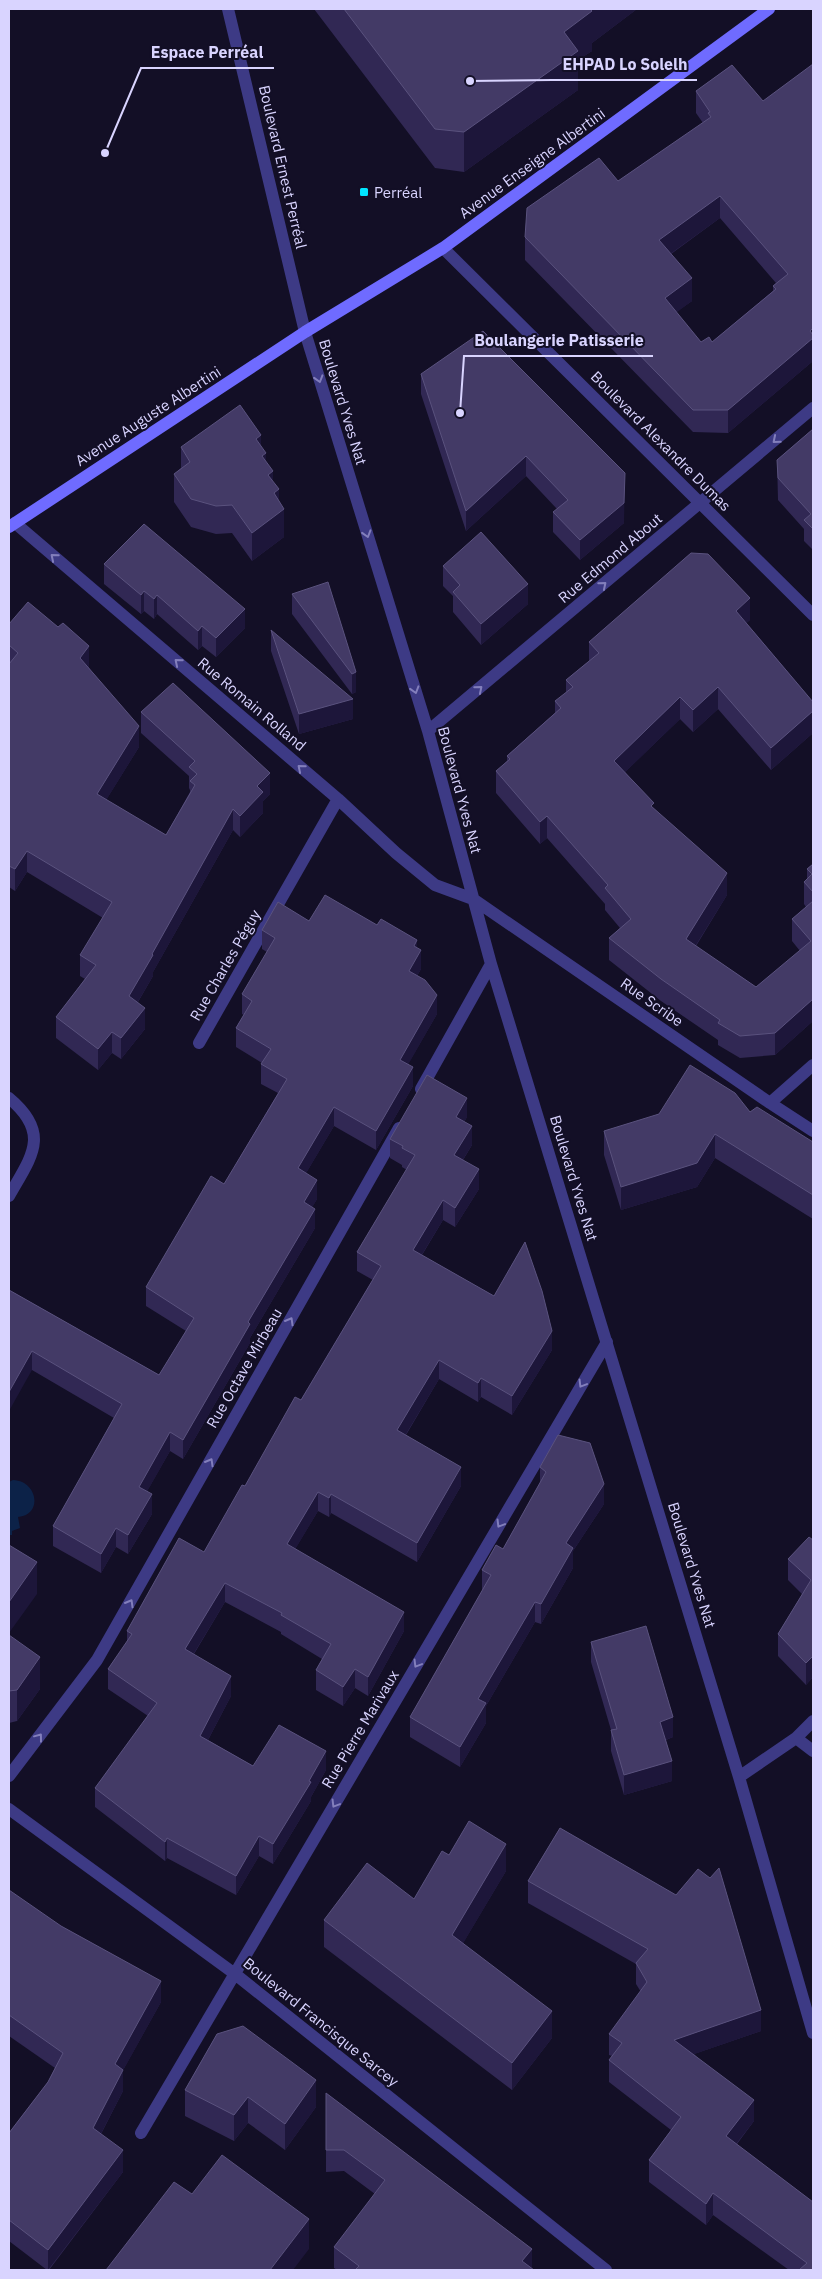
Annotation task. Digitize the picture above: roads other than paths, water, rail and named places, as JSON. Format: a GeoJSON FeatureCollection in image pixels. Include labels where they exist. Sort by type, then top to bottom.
{"type":"FeatureCollection","features":[{"type":"Feature","properties":{"kind":"street","name":"Boulevard Ernest Perréal"},"geometry":{"type":"LineString","coordinates":[[228,9],[305,332]]}},
{"type":"Feature","properties":{"kind":"street","name":"Avenue Enseigne Albertini"},"geometry":{"type":"LineString","coordinates":[[305,332],[443,248],[769,9]]}},
{"type":"Feature","properties":{"kind":"street","name":"Boulevard Alexandre Dumas"},"geometry":{"type":"LineString","coordinates":[[443,248],[813,615]]}},
{"type":"Feature","properties":{"kind":"street","name":"Avenue Auguste Albertini"},"geometry":{"type":"LineString","coordinates":[[12,525],[305,332]]}},
{"type":"Feature","properties":{"kind":"street","name":"Boulevard Yves Nat"},"geometry":{"type":"LineString","coordinates":[[305,332],[428,731],[491,964],[739,1777],[813,2033]]}},
{"type":"Feature","properties":{"kind":"street","name":"Rue Edmond About"},"geometry":{"type":"LineString","coordinates":[[428,731],[813,408]]}},
{"type":"Feature","properties":{"kind":"street","name":"Rue Romain Rolland"},"geometry":{"type":"LineString","coordinates":[[12,525],[338,799],[396,853],[435,885],[473,899]]}},
{"type":"Feature","properties":{"kind":"street","name":"Rue Charles Péguy"},"geometry":{"type":"LineString","coordinates":[[199,1042],[338,799]]}},
{"type":"Feature","properties":{"kind":"street","name":"Rue Scribe"},"geometry":{"type":"LineString","coordinates":[[473,899],[770,1104],[813,1131]]}},
{"type":"Feature","properties":{"kind":"street"},"geometry":{"type":"LineString","coordinates":[[414,1101],[491,964]]}},
{"type":"Feature","properties":{"kind":"street"},"geometry":{"type":"LineString","coordinates":[[770,1104],[813,1065]]}},
{"type":"Feature","properties":{"kind":"street"},"geometry":{"type":"LineString","coordinates":[[9,1098],[25,1114],[35,1139],[34,1152],[9,1196]]}},
{"type":"Feature","properties":{"kind":"street","name":"Rue Octave Mirbeau"},"geometry":{"type":"LineString","coordinates":[[9,1776],[97,1660],[404,1118]]}},
{"type":"Feature","properties":{"kind":"street","name":"Rue Pierre Marivaux"},"geometry":{"type":"LineString","coordinates":[[141,2133],[607,1342]]}},
{"type":"Feature","properties":{"kind":"street"},"geometry":{"type":"LineString","coordinates":[[739,1777],[796,1738],[813,1721]]}},
{"type":"Feature","properties":{"kind":"street"},"geometry":{"type":"LineString","coordinates":[[796,1738],[813,1751]]}},
{"type":"Feature","properties":{"kind":"street","name":"Boulevard Francisque Sarcey"},"geometry":{"type":"LineString","coordinates":[[9,1809],[235,1974],[606,2270]]}},
{"type":"Feature","properties":{"kind":"water"},"geometry":{"type":"Polygon","coordinates":[[[13,1480],[28,1486],[34,1498],[34,1505],[26,1515],[18,1517],[20,1528],[12,1531],[12,1535],[9,1535],[9,1482],[13,1480]]]}},
{"type":"Feature","properties":{"kind":"place","name":"EHPAD Lo Solelh"},"geometry":{"type":"Point","coordinates":[470,81]}},
{"type":"Feature","properties":{"kind":"place","name":"Espace Perréal"},"geometry":{"type":"Point","coordinates":[105,153]}},
{"type":"Feature","properties":{"kind":"place","name":"Perréal"},"geometry":{"type":"Point","coordinates":[364,192]}},
{"type":"Feature","properties":{"kind":"place","name":"Boulangerie Patisserie"},"geometry":{"type":"Point","coordinates":[460,413]}}]}
